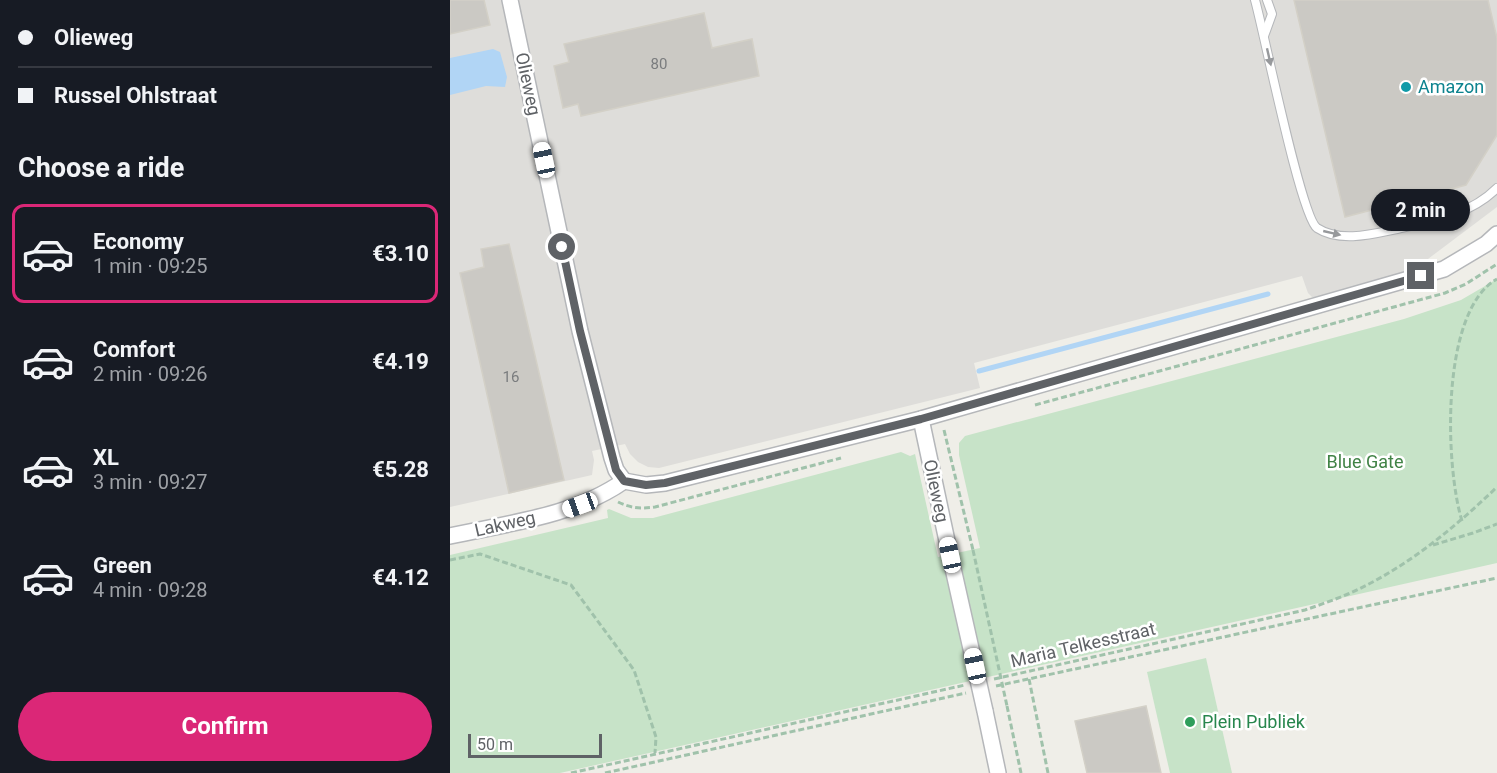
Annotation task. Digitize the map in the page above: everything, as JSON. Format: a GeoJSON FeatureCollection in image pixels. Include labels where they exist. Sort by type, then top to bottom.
{"type":"FeatureCollection","features":[{"type":"Feature","properties":{"kind":"street","name":"Olieweg"},"geometry":{"type":"LineString","coordinates":[[510,0],[580,331],[612,458],[616,470],[624,481]]}},
{"type":"Feature","properties":{"kind":"street"},"geometry":{"type":"LineString","coordinates":[[624,481],[646,485],[665,483],[921,419],[1444,269],[1486,244],[1497,234]]}},
{"type":"Feature","properties":{"kind":"street","name":"Olieweg"},"geometry":{"type":"LineString","coordinates":[[921,419],[998,773]]}},
{"type":"Feature","properties":{"kind":"street","name":"Lakweg"},"geometry":{"type":"LineString","coordinates":[[450,536],[569,509],[605,494],[624,481]]}},
{"type":"Feature","properties":{"kind":"lane"},"geometry":{"type":"LineString","coordinates":[[1255,0],[1305,205],[1315,226],[1328,233],[1354,236],[1389,231],[1461,213],[1486,199],[1497,188]]}},
{"type":"Feature","properties":{"kind":"lane"},"geometry":{"type":"LineString","coordinates":[[1264,36],[1272,14],[1268,0]]}},
{"type":"Feature","properties":{"kind":"path"},"geometry":{"type":"LineString","coordinates":[[1026,408],[1445,293],[1473,280],[1497,264]]}},
{"type":"Feature","properties":{"kind":"path"},"geometry":{"type":"LineString","coordinates":[[1462,521],[1453,480],[1450,445],[1455,365],[1464,326],[1475,299],[1488,284],[1497,279]]}},
{"type":"Feature","properties":{"kind":"path"},"geometry":{"type":"LineString","coordinates":[[954,427],[944,430],[973,550],[1021,773]]}},
{"type":"Feature","properties":{"kind":"path","name":"Maria Telkesstraat"},"geometry":{"type":"LineString","coordinates":[[992,679],[1305,610],[1348,594],[1394,569],[1428,546],[1462,521],[1497,486]]}},
{"type":"Feature","properties":{"kind":"path"},"geometry":{"type":"LineString","coordinates":[[1428,546],[1497,524]]}},
{"type":"Feature","properties":{"kind":"path"},"geometry":{"type":"LineString","coordinates":[[450,560],[480,554],[571,585],[634,670],[656,737],[655,754]]}},
{"type":"Feature","properties":{"kind":"path","name":"Maria Telkesstraat"},"geometry":{"type":"LineString","coordinates":[[995,686],[1497,578]]}},
{"type":"Feature","properties":{"kind":"path"},"geometry":{"type":"LineString","coordinates":[[1029,679],[1048,773]]}},
{"type":"Feature","properties":{"kind":"path"},"geometry":{"type":"LineString","coordinates":[[571,773],[968,684]]}},
{"type":"Feature","properties":{"kind":"path"},"geometry":{"type":"LineString","coordinates":[[605,773],[972,691]]}},
{"type":"Feature","properties":{"kind":"shaded area"},"geometry":{"type":"Polygon","coordinates":[[[450,0],[1497,0],[1497,207],[1412,271],[1316,297],[1308,293],[1302,276],[974,363],[980,388],[659,468],[648,467],[638,462],[630,454],[625,444],[592,451],[594,460],[592,475],[450,507],[450,0]]]}},
{"type":"Feature","properties":{"kind":"green space","name":"Blue Gate"},"geometry":{"type":"Polygon","coordinates":[[[1497,279],[1497,563],[560,773],[450,773],[450,555],[608,518],[607,510],[609,509],[631,518],[653,518],[901,452],[910,456],[915,454],[938,557],[980,548],[959,455],[959,443],[965,436],[1404,319],[1461,300],[1497,279]]]}},
{"type":"Feature","properties":{"kind":"green space","name":"Plein Publiek"},"geometry":{"type":"Polygon","coordinates":[[[1206,658],[1232,773],[1170,773],[1147,672],[1206,658]]]}},
{"type":"Feature","properties":{"kind":"water"},"geometry":{"type":"Polygon","coordinates":[[[493,49],[500,52],[507,77],[505,87],[486,86],[450,95],[450,58],[493,49]]]}},
{"type":"Feature","properties":{"kind":"building"},"geometry":{"type":"Polygon","coordinates":[[[450,0],[484,0],[490,25],[450,34],[450,0]]]}},
{"type":"Feature","properties":{"kind":"building","name":"Amazon"},"geometry":{"type":"Polygon","coordinates":[[[1294,0],[1488,0],[1497,38],[1497,135],[1466,185],[1345,217],[1294,0]]]}},
{"type":"Feature","properties":{"kind":"building"},"geometry":{"type":"Polygon","coordinates":[[[704,13],[712,48],[752,39],[759,76],[581,116],[578,104],[563,108],[554,66],[569,62],[564,44],[704,13]]]}},
{"type":"Feature","properties":{"kind":"building"},"geometry":{"type":"Polygon","coordinates":[[[509,244],[564,480],[509,493],[460,273],[484,267],[481,249],[509,244]]]}},
{"type":"Feature","properties":{"kind":"building","name":"Plein Publiek"},"geometry":{"type":"Polygon","coordinates":[[[1146,706],[1161,773],[1087,773],[1075,721],[1146,706]]]}},
{"type":"Feature","properties":{"kind":"waterway"},"geometry":{"type":"LineString","coordinates":[[979,371],[1268,294]]}},
{"type":"Feature","properties":{"kind":"place","name":"Amazon"},"geometry":{"type":"Point","coordinates":[1406,87]}},
{"type":"Feature","properties":{"kind":"place","name":"Plein Publiek"},"geometry":{"type":"Point","coordinates":[1190,722]}},
{"type":"Feature","properties":{"kind":"route"},"geometry":{"type":"LineString","coordinates":[[562,247],[580,331],[616,470],[624,481],[646,485],[665,483],[761,460],[921,419],[1421,276]]}}]}
